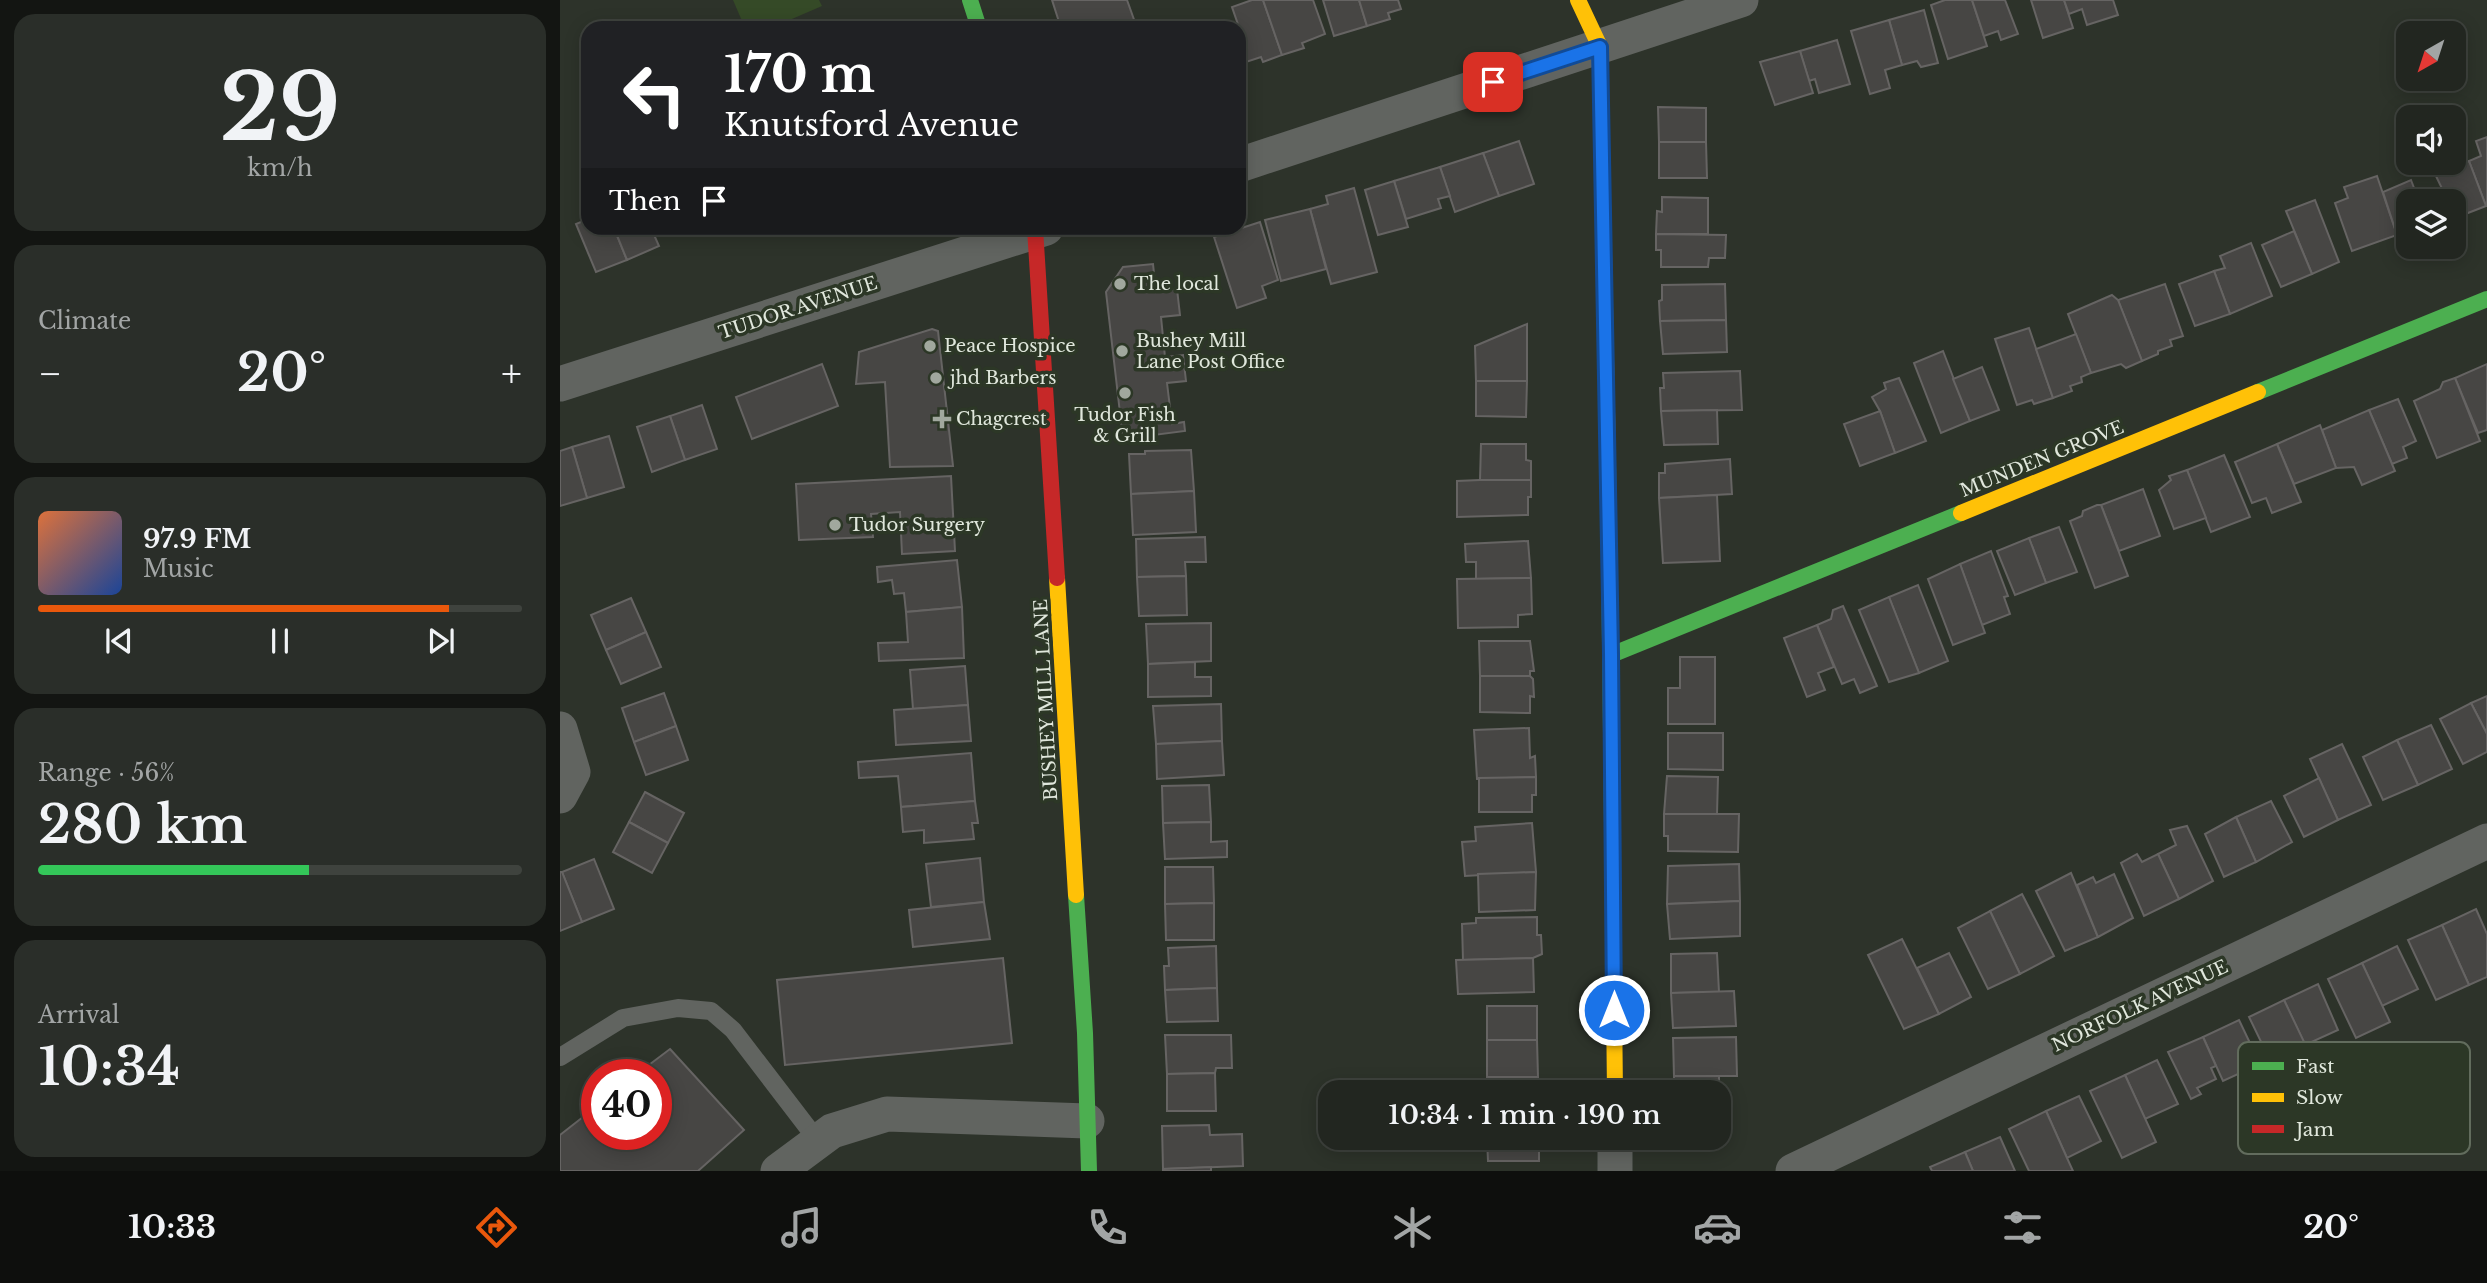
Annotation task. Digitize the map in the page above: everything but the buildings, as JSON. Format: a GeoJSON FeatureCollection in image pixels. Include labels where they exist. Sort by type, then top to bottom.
{"type":"FeatureCollection","features":[{"type":"Feature","properties":{"kind":"street"},"geometry":{"type":"LineString","coordinates":[[970,0],[977,21]]}},
{"type":"Feature","properties":{"kind":"street"},"geometry":{"type":"LineString","coordinates":[[1578,0],[1600,47],[1611,654],[1615,1080]]}},
{"type":"Feature","properties":{"kind":"street"},"geometry":{"type":"LineString","coordinates":[[1246,163],[1741,0]]}},
{"type":"Feature","properties":{"kind":"street","name":"TUDOR AVENUE"},"geometry":{"type":"LineString","coordinates":[[560,384],[1020,235]]}},
{"type":"Feature","properties":{"kind":"street","name":"BUSHEY MILL LANE"},"geometry":{"type":"LineString","coordinates":[[1039,235],[1084,1019],[1089,1171]]}},
{"type":"Feature","properties":{"kind":"street","name":"MUNDEN GROVE"},"geometry":{"type":"LineString","coordinates":[[1611,654],[2487,299]]}},
{"type":"Feature","properties":{"kind":"street"},"geometry":{"type":"LineString","coordinates":[[560,729],[573,772],[560,796]]}},
{"type":"Feature","properties":{"kind":"street","name":"NORFOLK AVENUE"},"geometry":{"type":"LineString","coordinates":[[1793,1171],[2487,841]]}},
{"type":"Feature","properties":{"kind":"street"},"geometry":{"type":"LineString","coordinates":[[778,1171],[832,1131],[887,1114],[1087,1121]]}},
{"type":"Feature","properties":{"kind":"street"},"geometry":{"type":"LineString","coordinates":[[1615,1150],[1615,1171]]}},
{"type":"Feature","properties":{"kind":"lane"},"geometry":{"type":"LineString","coordinates":[[560,1057],[623,1018],[678,1008],[710,1011],[733,1030],[818,1141]]}},
{"type":"Feature","properties":{"kind":"green space"},"geometry":{"type":"Polygon","coordinates":[[[733,0],[819,0],[822,6],[787,21],[742,21],[733,0]]]}},
{"type":"Feature","properties":{"kind":"traffic: fast"},"geometry":{"type":"LineString","coordinates":[[970,0],[977,21]]}},
{"type":"Feature","properties":{"kind":"traffic: fast"},"geometry":{"type":"LineString","coordinates":[[2258,392],[2487,299]]}},
{"type":"Feature","properties":{"kind":"traffic: fast"},"geometry":{"type":"LineString","coordinates":[[1608,463],[1614,1003]]}},
{"type":"Feature","properties":{"kind":"traffic: fast"},"geometry":{"type":"LineString","coordinates":[[1611,655],[1961,513]]}},
{"type":"Feature","properties":{"kind":"traffic: fast"},"geometry":{"type":"LineString","coordinates":[[1076,895],[1085,1033],[1089,1171]]}},
{"type":"Feature","properties":{"kind":"traffic: slow"},"geometry":{"type":"LineString","coordinates":[[1578,0],[1600,47],[1608,463]]}},
{"type":"Feature","properties":{"kind":"traffic: slow"},"geometry":{"type":"LineString","coordinates":[[1961,513],[2258,392]]}},
{"type":"Feature","properties":{"kind":"traffic: slow"},"geometry":{"type":"LineString","coordinates":[[1057,578],[1076,895]]}},
{"type":"Feature","properties":{"kind":"traffic: slow"},"geometry":{"type":"LineString","coordinates":[[1614,1003],[1615,1080]]}},
{"type":"Feature","properties":{"kind":"traffic: jam"},"geometry":{"type":"LineString","coordinates":[[1035,235],[1057,578]]}},
{"type":"Feature","properties":{"kind":"place","name":"The local"},"geometry":{"type":"Point","coordinates":[1120,284]}},
{"type":"Feature","properties":{"kind":"place","name":"Peace Hospice"},"geometry":{"type":"Point","coordinates":[930,346]}},
{"type":"Feature","properties":{"kind":"place","name":"Bushey Mill Lane Post Office"},"geometry":{"type":"Point","coordinates":[1122,351]}},
{"type":"Feature","properties":{"kind":"place","name":"jhd Barbers"},"geometry":{"type":"Point","coordinates":[936,378]}},
{"type":"Feature","properties":{"kind":"place","name":"Tudor Fish & Grill"},"geometry":{"type":"Point","coordinates":[1125,393]}},
{"type":"Feature","properties":{"kind":"place","name":"Chagcrest"},"geometry":{"type":"Point","coordinates":[942,419]}},
{"type":"Feature","properties":{"kind":"place","name":"Tudor Surgery"},"geometry":{"type":"Point","coordinates":[835,525]}},
{"type":"Feature","properties":{"kind":"route"},"geometry":{"type":"LineString","coordinates":[[1493,82],[1600,47],[1611,654],[1614,1010]]}}]}
